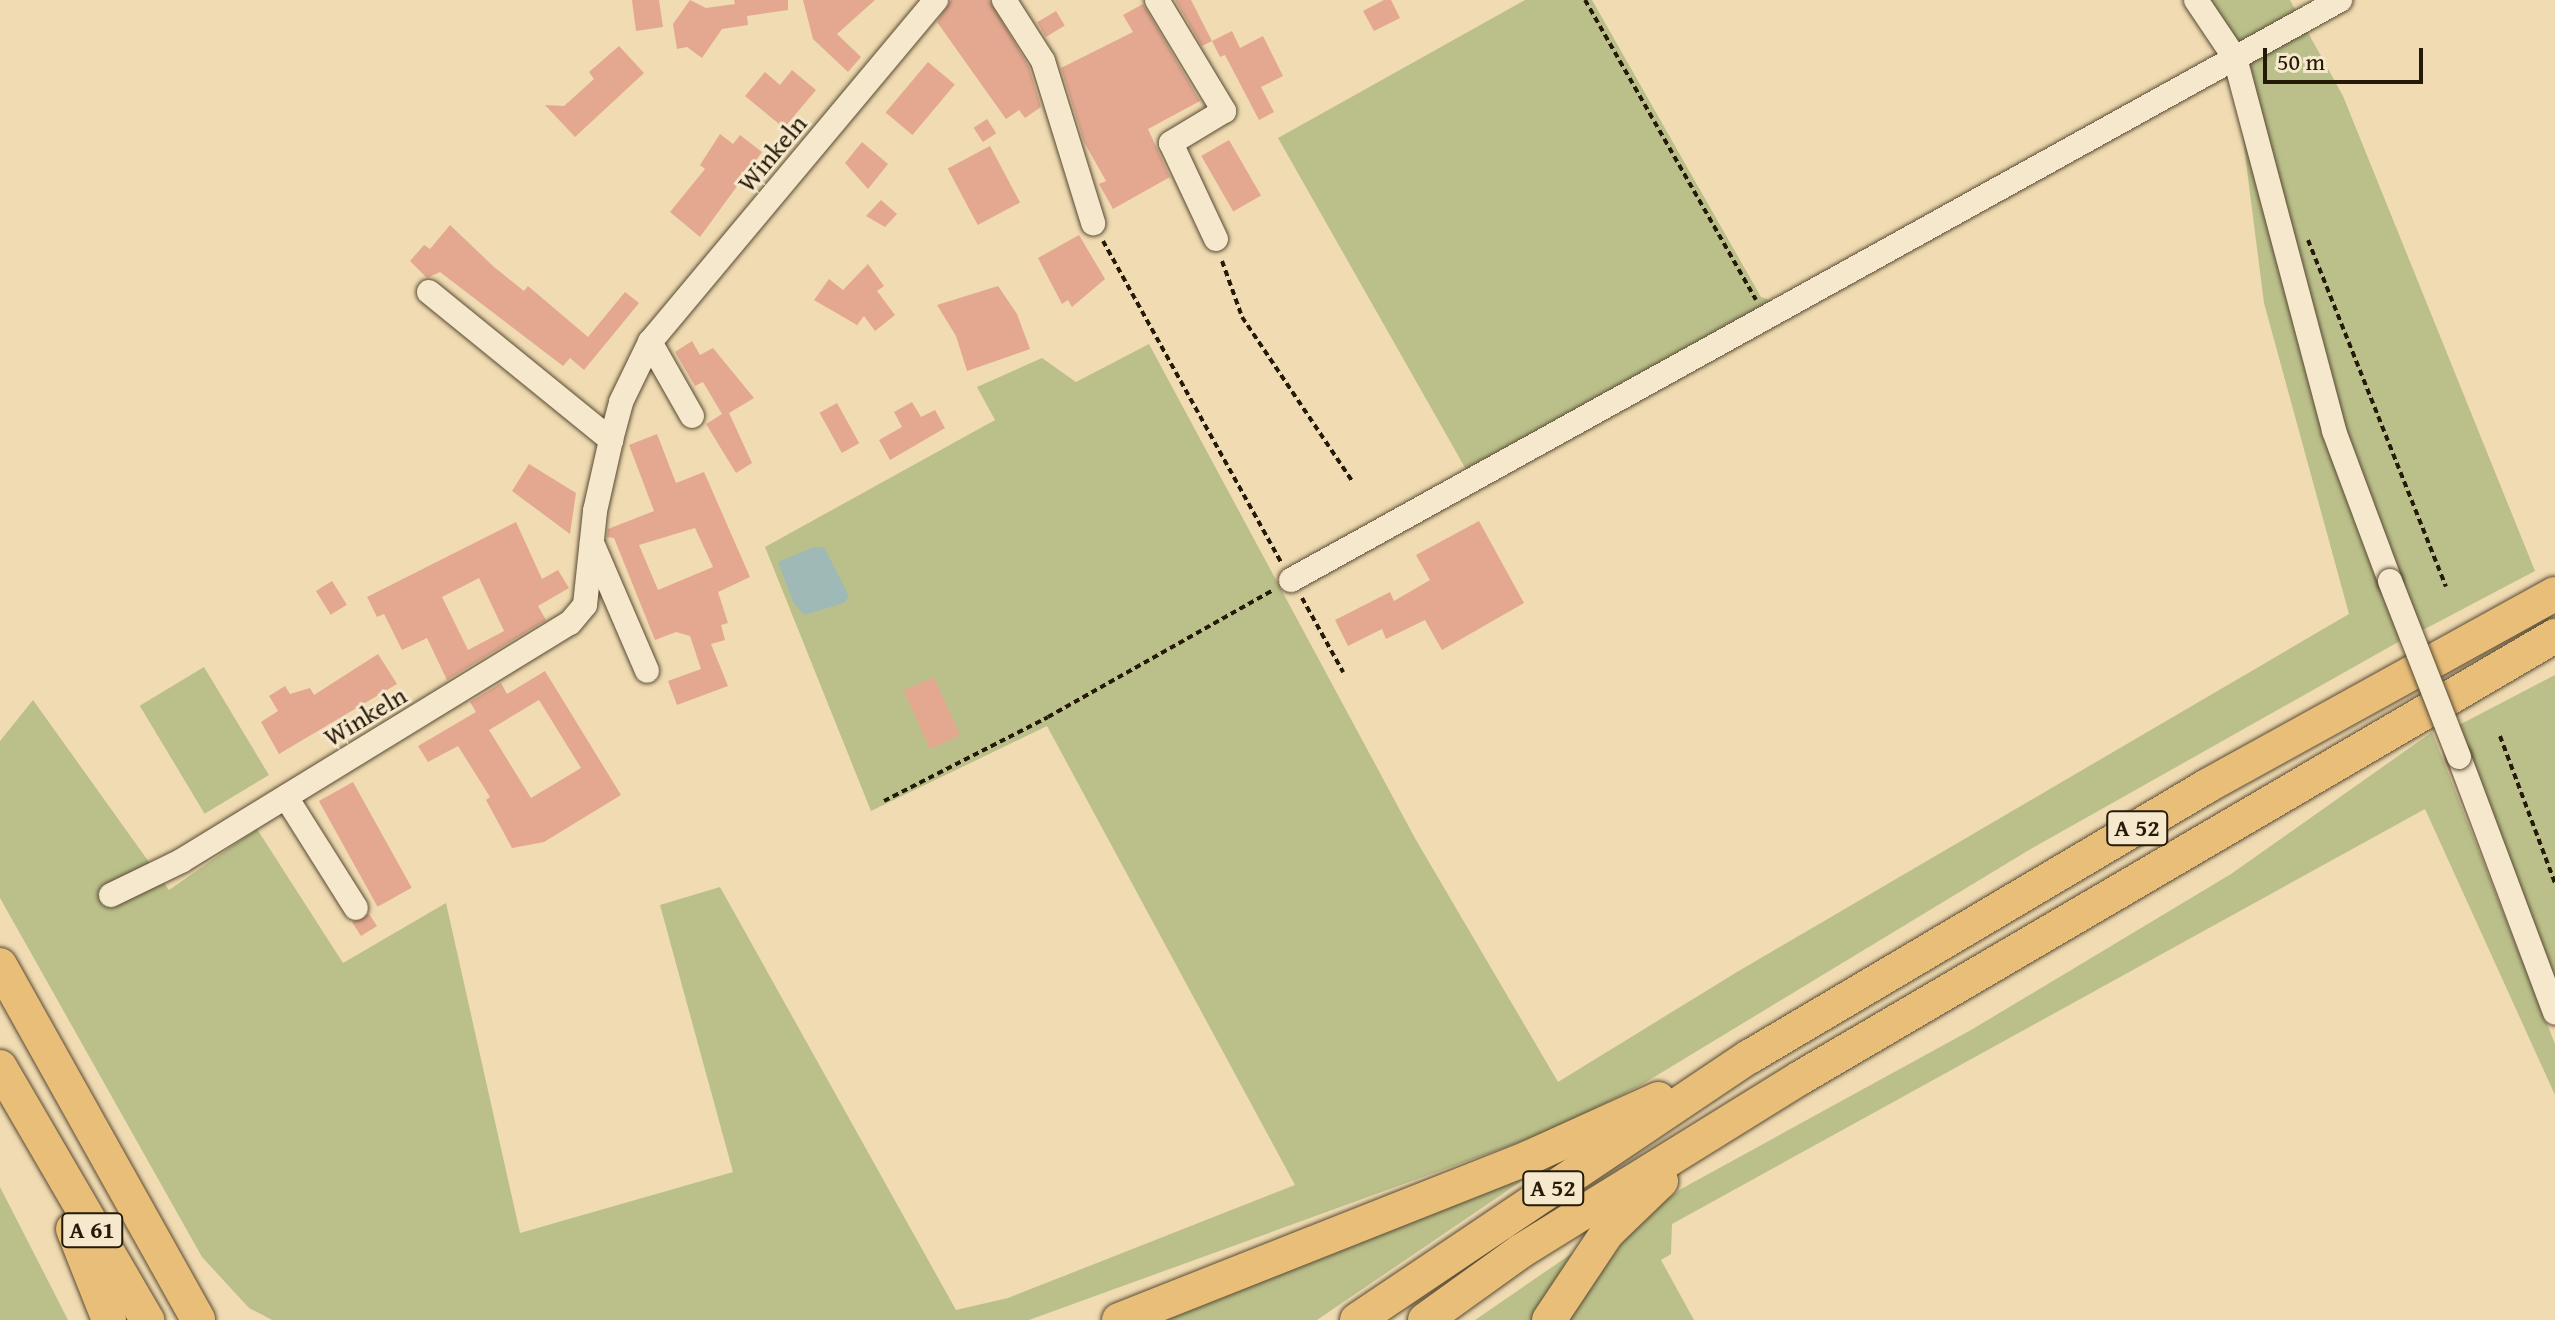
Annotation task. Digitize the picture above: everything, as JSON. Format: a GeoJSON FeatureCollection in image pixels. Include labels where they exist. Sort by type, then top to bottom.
{"type":"FeatureCollection","features":[{"type":"Feature","properties":{"kind":"highway","name":"A 52"},"geometry":{"type":"LineString","coordinates":[[1357,1320],[1749,1057],[2207,786],[2555,594]]}},
{"type":"Feature","properties":{"kind":"highway","name":"A 52"},"geometry":{"type":"LineString","coordinates":[[1425,1320],[1521,1251],[1712,1132],[2555,636]]}},
{"type":"Feature","properties":{"kind":"highway","name":"A 61"},"geometry":{"type":"LineString","coordinates":[[0,965],[198,1320]]}},
{"type":"Feature","properties":{"kind":"highway"},"geometry":{"type":"LineString","coordinates":[[1119,1320],[1528,1158],[1749,1057]]}},
{"type":"Feature","properties":{"kind":"highway","name":"A 61"},"geometry":{"type":"LineString","coordinates":[[0,1067],[37,1139],[147,1320]]}},
{"type":"Feature","properties":{"kind":"highway"},"geometry":{"type":"LineString","coordinates":[[1549,1320],[1607,1233],[1712,1132]]}},
{"type":"Feature","properties":{"kind":"highway"},"geometry":{"type":"LineString","coordinates":[[37,1139],[109,1320]]}},
{"type":"Feature","properties":{"kind":"highway"},"geometry":{"type":"LineString","coordinates":[[159,1254],[222,1320]]}},
{"type":"Feature","properties":{"kind":"street","name":"Winkeln"},"geometry":{"type":"LineString","coordinates":[[111,895],[181,861],[570,623],[585,605],[591,541],[621,402],[650,342],[936,0]]}},
{"type":"Feature","properties":{"kind":"street"},"geometry":{"type":"LineString","coordinates":[[1004,0],[1043,61],[1093,223]]}},
{"type":"Feature","properties":{"kind":"street"},"geometry":{"type":"LineString","coordinates":[[1157,0],[1224,111],[1171,143],[1216,239]]}},
{"type":"Feature","properties":{"kind":"street"},"geometry":{"type":"LineString","coordinates":[[2196,0],[2235,58],[2334,431],[2555,1013]]}},
{"type":"Feature","properties":{"kind":"street"},"geometry":{"type":"LineString","coordinates":[[1291,580],[2340,0]]}},
{"type":"Feature","properties":{"kind":"street"},"geometry":{"type":"LineString","coordinates":[[429,292],[611,440]]}},
{"type":"Feature","properties":{"kind":"street"},"geometry":{"type":"LineString","coordinates":[[650,342],[692,416]]}},
{"type":"Feature","properties":{"kind":"street"},"geometry":{"type":"LineString","coordinates":[[591,541],[647,671]]}},
{"type":"Feature","properties":{"kind":"street"},"geometry":{"type":"LineString","coordinates":[[286,797],[356,908]]}},
{"type":"Feature","properties":{"kind":"path"},"geometry":{"type":"LineString","coordinates":[[1585,0],[1766,317]]}},
{"type":"Feature","properties":{"kind":"path"},"geometry":{"type":"LineString","coordinates":[[1093,223],[1343,672]]}},
{"type":"Feature","properties":{"kind":"path"},"geometry":{"type":"LineString","coordinates":[[2307,237],[2446,587]]}},
{"type":"Feature","properties":{"kind":"path"},"geometry":{"type":"LineString","coordinates":[[1216,239],[1242,317],[1352,481]]}},
{"type":"Feature","properties":{"kind":"path"},"geometry":{"type":"LineString","coordinates":[[884,801],[1048,717],[1291,580]]}},
{"type":"Feature","properties":{"kind":"path"},"geometry":{"type":"LineString","coordinates":[[2500,736],[2555,883]]}},
{"type":"Feature","properties":{"kind":"green space"},"geometry":{"type":"Polygon","coordinates":[[[1525,0],[1592,0],[1761,297],[1778,303],[1472,480],[1278,138],[1525,0]]]}},
{"type":"Feature","properties":{"kind":"green space"},"geometry":{"type":"Polygon","coordinates":[[[2199,0],[2290,0],[2343,96],[2535,571],[2423,630],[2401,584],[2383,591],[2400,641],[2029,850],[1641,1085],[1553,1130],[1029,1320],[272,1320],[249,1308],[202,1257],[0,898],[0,741],[33,700],[169,890],[257,829],[343,963],[446,903],[520,1233],[733,1172],[660,905],[720,887],[956,1310],[1008,1298],[1295,1185],[1047,726],[871,811],[765,547],[995,420],[977,387],[1042,358],[1076,382],[1149,344],[1416,840],[1558,1082],[1737,972],[2349,614],[2264,303],[2231,45],[2199,0]]]}},
{"type":"Feature","properties":{"kind":"green space"},"geometry":{"type":"Polygon","coordinates":[[[204,667],[269,775],[205,814],[140,706],[204,667]]]}},
{"type":"Feature","properties":{"kind":"green space"},"geometry":{"type":"Polygon","coordinates":[[[2555,675],[2555,987],[2459,725],[2555,675]]]}},
{"type":"Feature","properties":{"kind":"green space"},"geometry":{"type":"Polygon","coordinates":[[[2432,732],[2555,1044],[2555,1095],[2425,809],[1672,1224],[1671,1254],[1661,1260],[1694,1320],[1565,1320],[1640,1219],[1681,1189],[1971,1030],[2231,874],[2432,732]]]}},
{"type":"Feature","properties":{"kind":"green space"},"geometry":{"type":"Polygon","coordinates":[[[1551,1161],[1317,1320],[1155,1320],[1551,1161]]]}},
{"type":"Feature","properties":{"kind":"green space"},"geometry":{"type":"Polygon","coordinates":[[[0,1187],[66,1316],[68,1320],[0,1320],[0,1187]]]}},
{"type":"Feature","properties":{"kind":"green space"},"geometry":{"type":"Polygon","coordinates":[[[1587,1243],[1541,1320],[1475,1320],[1587,1243]]]}},
{"type":"Feature","properties":{"kind":"water"},"geometry":{"type":"Polygon","coordinates":[[[814,547],[824,547],[849,596],[844,603],[804,615],[793,602],[778,562],[814,547]]]}},
{"type":"Feature","properties":{"kind":"building"},"geometry":{"type":"Polygon","coordinates":[[[632,0],[659,0],[663,27],[636,31],[632,0]]]}},
{"type":"Feature","properties":{"kind":"building"},"geometry":{"type":"Polygon","coordinates":[[[690,0],[706,8],[735,4],[734,0],[788,0],[788,10],[747,16],[748,25],[722,29],[702,58],[687,47],[677,49],[673,24],[690,0]]]}},
{"type":"Feature","properties":{"kind":"building"},"geometry":{"type":"Polygon","coordinates":[[[803,0],[875,0],[837,34],[861,57],[848,72],[813,39],[803,0]]]}},
{"type":"Feature","properties":{"kind":"building"},"geometry":{"type":"Polygon","coordinates":[[[951,0],[989,0],[1029,67],[1041,107],[1025,118],[1019,110],[1006,119],[937,22],[951,0]]]}},
{"type":"Feature","properties":{"kind":"building"},"geometry":{"type":"Polygon","coordinates":[[[1175,0],[1191,0],[1212,41],[1202,46],[1175,0]]]}},
{"type":"Feature","properties":{"kind":"building"},"geometry":{"type":"Polygon","coordinates":[[[1384,0],[1391,0],[1400,18],[1374,31],[1363,11],[1384,0]]]}},
{"type":"Feature","properties":{"kind":"building"},"geometry":{"type":"Polygon","coordinates":[[[1143,4],[1200,101],[1148,129],[1170,177],[1113,209],[1099,184],[1106,181],[1084,142],[1061,68],[1133,32],[1123,15],[1143,4]]]}},
{"type":"Feature","properties":{"kind":"building"},"geometry":{"type":"Polygon","coordinates":[[[1056,11],[1065,26],[1046,37],[1037,22],[1056,11]]]}},
{"type":"Feature","properties":{"kind":"building"},"geometry":{"type":"Polygon","coordinates":[[[1232,31],[1240,48],[1263,36],[1283,76],[1261,87],[1274,112],[1259,120],[1225,55],[1220,57],[1212,41],[1232,31]]]}},
{"type":"Feature","properties":{"kind":"building"},"geometry":{"type":"Polygon","coordinates":[[[619,46],[644,73],[575,137],[545,105],[564,106],[594,79],[589,72],[619,46]]]}},
{"type":"Feature","properties":{"kind":"building"},"geometry":{"type":"Polygon","coordinates":[[[928,62],[955,84],[912,135],[886,113],[928,62]]]}},
{"type":"Feature","properties":{"kind":"building"},"geometry":{"type":"Polygon","coordinates":[[[792,70],[816,90],[784,128],[745,96],[765,72],[780,85],[792,70]]]}},
{"type":"Feature","properties":{"kind":"building"},"geometry":{"type":"Polygon","coordinates":[[[987,119],[996,133],[983,142],[974,128],[987,119]]]}},
{"type":"Feature","properties":{"kind":"building"},"geometry":{"type":"Polygon","coordinates":[[[720,134],[733,144],[740,135],[762,152],[700,237],[670,212],[705,169],[700,165],[720,134]]]}},
{"type":"Feature","properties":{"kind":"building"},"geometry":{"type":"Polygon","coordinates":[[[1229,140],[1261,195],[1233,211],[1201,156],[1229,140]]]}},
{"type":"Feature","properties":{"kind":"building"},"geometry":{"type":"Polygon","coordinates":[[[862,142],[888,164],[868,189],[845,163],[862,142]]]}},
{"type":"Feature","properties":{"kind":"building"},"geometry":{"type":"Polygon","coordinates":[[[990,146],[1020,203],[978,225],[948,169],[990,146]]]}},
{"type":"Feature","properties":{"kind":"building"},"geometry":{"type":"Polygon","coordinates":[[[881,200],[897,214],[885,227],[866,216],[881,200]]]}},
{"type":"Feature","properties":{"kind":"building"},"geometry":{"type":"Polygon","coordinates":[[[450,225],[494,267],[524,291],[528,286],[588,337],[625,292],[639,303],[584,370],[570,358],[563,366],[440,272],[427,278],[410,261],[424,245],[430,249],[450,225]]]}},
{"type":"Feature","properties":{"kind":"building"},"geometry":{"type":"Polygon","coordinates":[[[1079,235],[1105,279],[1072,307],[1068,300],[1062,304],[1038,258],[1079,235]]]}},
{"type":"Feature","properties":{"kind":"building"},"geometry":{"type":"Polygon","coordinates":[[[868,264],[884,286],[877,291],[895,315],[875,331],[864,316],[857,325],[814,300],[829,279],[843,290],[868,264]]]}},
{"type":"Feature","properties":{"kind":"building"},"geometry":{"type":"Polygon","coordinates":[[[998,286],[1017,314],[1030,349],[967,371],[956,336],[937,305],[998,286]]]}},
{"type":"Feature","properties":{"kind":"building"},"geometry":{"type":"Polygon","coordinates":[[[692,341],[700,355],[713,348],[754,398],[729,413],[752,463],[736,473],[706,424],[722,414],[703,382],[695,386],[675,352],[692,341]]]}},
{"type":"Feature","properties":{"kind":"building"},"geometry":{"type":"Polygon","coordinates":[[[912,402],[921,417],[935,410],[945,428],[890,460],[879,440],[902,427],[894,412],[912,402]]]}},
{"type":"Feature","properties":{"kind":"building"},"geometry":{"type":"Polygon","coordinates":[[[837,403],[859,443],[842,453],[820,413],[837,403]]]}},
{"type":"Feature","properties":{"kind":"building"},"geometry":{"type":"Polygon","coordinates":[[[657,434],[676,483],[704,472],[750,577],[718,592],[728,623],[721,625],[725,640],[711,644],[728,686],[677,705],[668,681],[701,669],[690,636],[676,632],[655,640],[614,538],[607,537],[608,529],[654,511],[629,445],[657,434]],[[695,528],[639,545],[658,590],[713,567],[695,528]]]}},
{"type":"Feature","properties":{"kind":"building"},"geometry":{"type":"Polygon","coordinates":[[[529,464],[576,493],[570,534],[512,491],[529,464]]]}},
{"type":"Feature","properties":{"kind":"building"},"geometry":{"type":"Polygon","coordinates":[[[1479,521],[1524,603],[1442,650],[1425,620],[1386,639],[1382,629],[1348,646],[1335,620],[1390,592],[1394,601],[1430,580],[1416,555],[1479,521]]]}},
{"type":"Feature","properties":{"kind":"building"},"geometry":{"type":"Polygon","coordinates":[[[516,522],[542,579],[558,570],[569,588],[538,606],[546,620],[447,680],[427,638],[402,650],[384,614],[377,617],[367,597],[516,522]],[[479,578],[442,597],[468,650],[504,631],[479,578]]]}},
{"type":"Feature","properties":{"kind":"building"},"geometry":{"type":"Polygon","coordinates":[[[332,581],[347,605],[331,615],[316,591],[332,581]]]}},
{"type":"Feature","properties":{"kind":"building"},"geometry":{"type":"Polygon","coordinates":[[[378,654],[397,684],[279,754],[261,722],[278,711],[269,696],[285,686],[290,694],[310,688],[314,695],[378,654]]]}},
{"type":"Feature","properties":{"kind":"building"},"geometry":{"type":"Polygon","coordinates":[[[545,671],[621,795],[544,842],[512,848],[486,800],[490,797],[458,746],[428,762],[418,746],[476,712],[470,702],[501,683],[507,694],[545,671]],[[539,700],[489,730],[531,798],[581,768],[539,700]]]}},
{"type":"Feature","properties":{"kind":"building"},"geometry":{"type":"Polygon","coordinates":[[[934,677],[960,735],[930,749],[904,690],[934,677]]]}},
{"type":"Feature","properties":{"kind":"building"},"geometry":{"type":"Polygon","coordinates":[[[353,782],[412,888],[378,907],[319,801],[353,782]]]}},
{"type":"Feature","properties":{"kind":"building"},"geometry":{"type":"Polygon","coordinates":[[[369,914],[377,926],[361,936],[352,922],[369,914]]]}}]}
